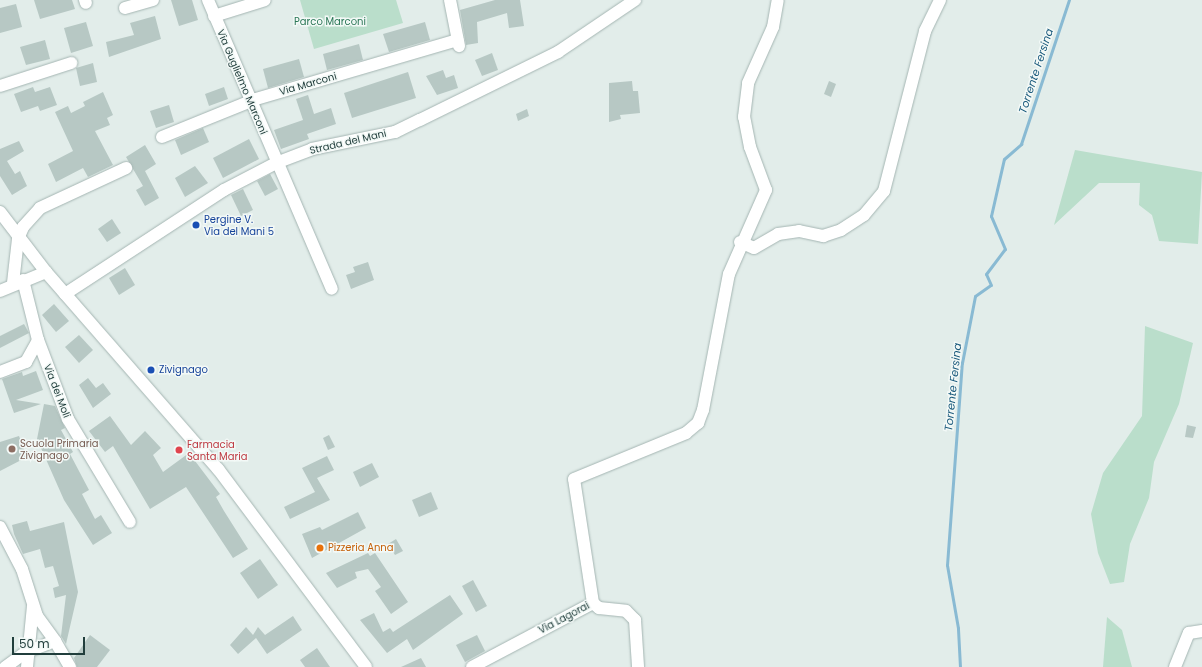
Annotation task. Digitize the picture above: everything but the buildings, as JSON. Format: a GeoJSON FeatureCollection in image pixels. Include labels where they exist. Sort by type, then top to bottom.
{"type":"FeatureCollection","features":[{"type":"Feature","properties":{"kind":"street"},"geometry":{"type":"LineString","coordinates":[[125,8],[153,0]]}},
{"type":"Feature","properties":{"kind":"street","name":"Via Guglielmo Marconi"},"geometry":{"type":"LineString","coordinates":[[208,0],[276,163],[332,289]]}},
{"type":"Feature","properties":{"kind":"street"},"geometry":{"type":"LineString","coordinates":[[214,16],[265,0]]}},
{"type":"Feature","properties":{"kind":"street","name":"Via Marconi"},"geometry":{"type":"LineString","coordinates":[[162,137],[251,101],[458,43],[450,0]]}},
{"type":"Feature","properties":{"kind":"street","name":"Strada del Mani"},"geometry":{"type":"LineString","coordinates":[[65,294],[224,190],[276,163],[312,149],[395,132],[558,52],[636,0]]}},
{"type":"Feature","properties":{"kind":"street"},"geometry":{"type":"LineString","coordinates":[[592,603],[574,479],[686,432],[698,423],[703,410],[729,274],[740,242],[766,190],[750,147],[744,117],[748,83],[773,27],[778,0]]}},
{"type":"Feature","properties":{"kind":"street"},"geometry":{"type":"LineString","coordinates":[[740,242],[754,248],[778,234],[798,231],[823,236],[841,230],[864,215],[884,191],[925,31],[940,0]]}},
{"type":"Feature","properties":{"kind":"street"},"geometry":{"type":"LineString","coordinates":[[0,86],[71,63]]}},
{"type":"Feature","properties":{"kind":"street"},"geometry":{"type":"LineString","coordinates":[[18,239],[23,227],[40,208],[126,168]]}},
{"type":"Feature","properties":{"kind":"street"},"geometry":{"type":"LineString","coordinates":[[0,212],[18,239],[218,469],[366,667]]}},
{"type":"Feature","properties":{"kind":"street","name":"Via dei Moli"},"geometry":{"type":"LineString","coordinates":[[18,239],[18,281],[38,340],[68,419],[130,522]]}},
{"type":"Feature","properties":{"kind":"street"},"geometry":{"type":"LineString","coordinates":[[0,291],[18,281],[46,272]]}},
{"type":"Feature","properties":{"kind":"street"},"geometry":{"type":"LineString","coordinates":[[0,372],[26,362],[38,340]]}},
{"type":"Feature","properties":{"kind":"street"},"geometry":{"type":"LineString","coordinates":[[0,527],[22,569],[33,604],[70,667]]}},
{"type":"Feature","properties":{"kind":"street","name":"Via Lagorai"},"geometry":{"type":"LineString","coordinates":[[472,667],[592,603],[599,608],[626,611],[635,620],[638,667]]}},
{"type":"Feature","properties":{"kind":"street"},"geometry":{"type":"LineString","coordinates":[[27,667],[26,652],[33,604]]}},
{"type":"Feature","properties":{"kind":"street"},"geometry":{"type":"LineString","coordinates":[[1175,667],[1189,633],[1202,631]]}},
{"type":"Feature","properties":{"kind":"street"},"geometry":{"type":"LineString","coordinates":[[5,667],[26,652],[55,641]]}},
{"type":"Feature","properties":{"kind":"green space","name":"Parco Marconi"},"geometry":{"type":"Polygon","coordinates":[[[300,0],[396,0],[403,23],[314,49],[300,0]]]}},
{"type":"Feature","properties":{"kind":"green space"},"geometry":{"type":"Polygon","coordinates":[[[1075,150],[1202,172],[1198,244],[1159,241],[1152,215],[1139,205],[1140,183],[1099,183],[1054,225],[1075,150]]]}},
{"type":"Feature","properties":{"kind":"green space"},"geometry":{"type":"Polygon","coordinates":[[[1145,326],[1193,343],[1179,404],[1154,462],[1149,498],[1130,544],[1124,582],[1110,584],[1098,553],[1091,514],[1103,473],[1142,416],[1145,326]]]}},
{"type":"Feature","properties":{"kind":"green space"},"geometry":{"type":"Polygon","coordinates":[[[1107,617],[1122,630],[1132,667],[1103,667],[1107,617]]]}},
{"type":"Feature","properties":{"kind":"waterway","name":"Torrente Fersina"},"geometry":{"type":"LineString","coordinates":[[960,667],[958,628],[947,565],[962,363],[975,296],[991,285],[986,274],[1005,249],[991,216],[1004,159],[1021,144],[1069,0]]}},
{"type":"Feature","properties":{"kind":"place","name":"Pergine V. Via del Mani 5"},"geometry":{"type":"Point","coordinates":[196,225]}},
{"type":"Feature","properties":{"kind":"place","name":"Zivignago"},"geometry":{"type":"Point","coordinates":[151,370]}},
{"type":"Feature","properties":{"kind":"place","name":"Scuola Primaria Zivignago"},"geometry":{"type":"Point","coordinates":[12,449]}},
{"type":"Feature","properties":{"kind":"place","name":"Farmacia Santa Maria"},"geometry":{"type":"Point","coordinates":[179,450]}},
{"type":"Feature","properties":{"kind":"place","name":"Pizzeria Anna"},"geometry":{"type":"Point","coordinates":[320,548]}}]}
